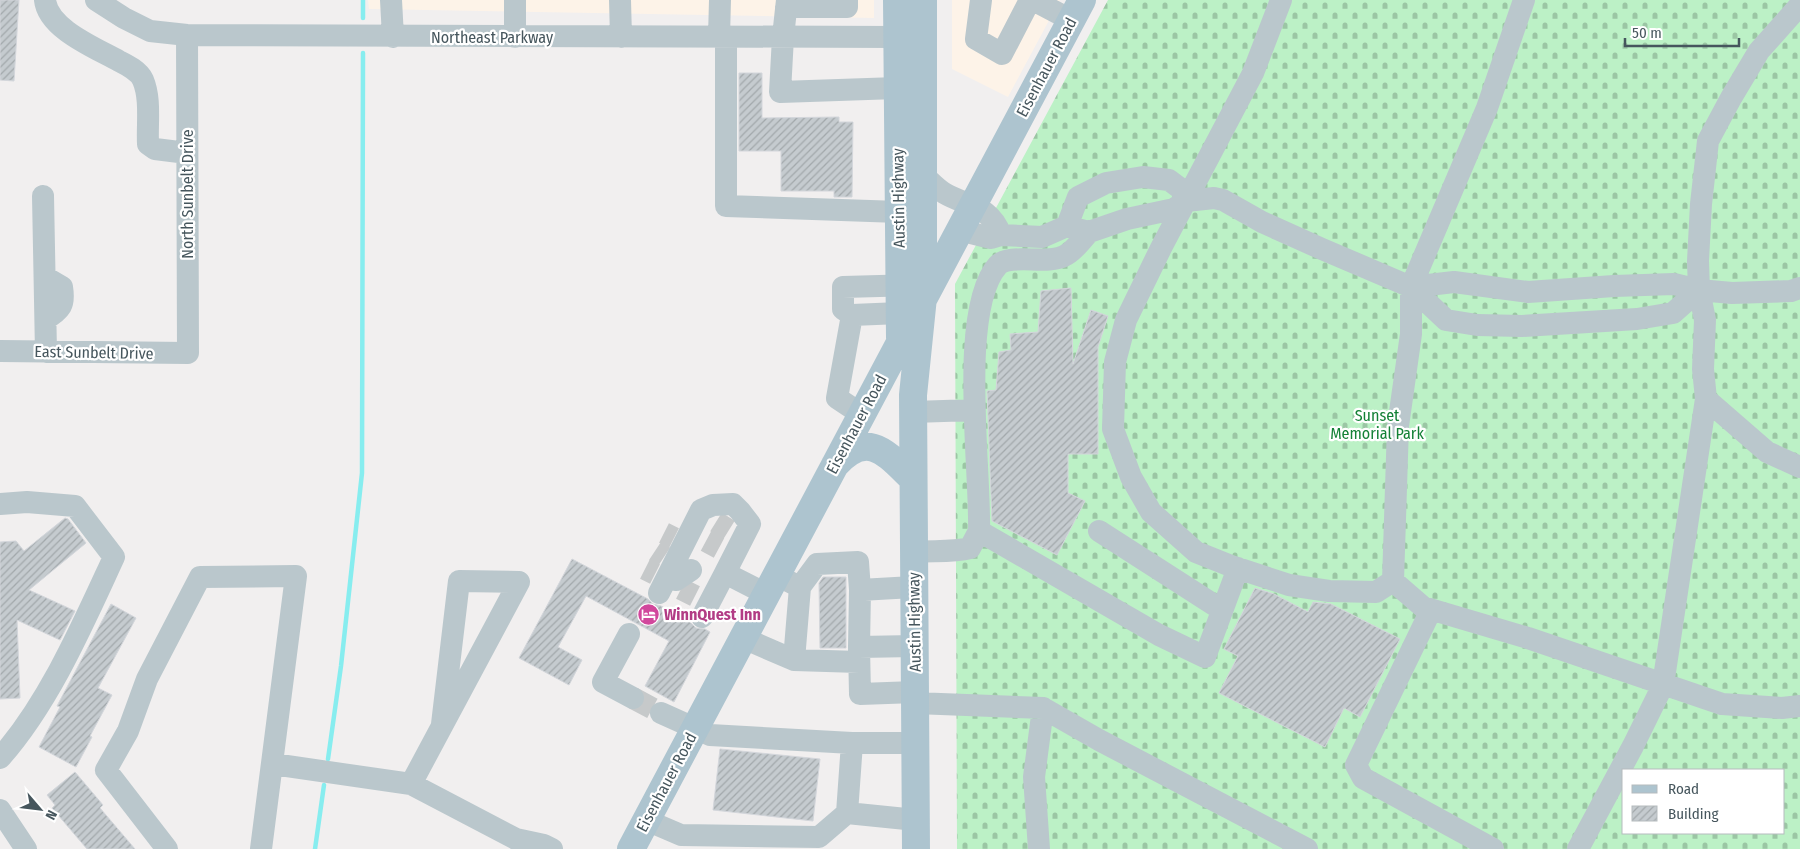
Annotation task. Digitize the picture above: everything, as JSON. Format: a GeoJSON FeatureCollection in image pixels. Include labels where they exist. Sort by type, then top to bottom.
{"type":"FeatureCollection","features":[{"type":"Feature","properties":{"kind":"main road","name":"Austin Highway"},"geometry":{"type":"LineString","coordinates":[[897,0],[899,212],[911,295],[900,341],[913,403]]}},
{"type":"Feature","properties":{"kind":"main road","name":"Austin Highway"},"geometry":{"type":"LineString","coordinates":[[916,849],[911,295],[923,176],[923,0]]}},
{"type":"Feature","properties":{"kind":"main road","name":"Eisenhauer Road"},"geometry":{"type":"LineString","coordinates":[[911,295],[959,230],[1077,10]]}},
{"type":"Feature","properties":{"kind":"main road","name":"Eisenhauer Road"},"geometry":{"type":"LineString","coordinates":[[631,849],[900,341]]}},
{"type":"Feature","properties":{"kind":"main road"},"geometry":{"type":"LineString","coordinates":[[834,466],[845,454],[854,449],[868,446],[882,451],[913,479]]}},
{"type":"Feature","properties":{"kind":"street"},"geometry":{"type":"LineString","coordinates":[[45,0],[46,8],[56,22],[75,37],[128,65],[142,78],[148,96],[148,144],[155,149],[187,153]]}},
{"type":"Feature","properties":{"kind":"street","name":"Northeast Parkway"},"geometry":{"type":"LineString","coordinates":[[96,0],[124,18],[150,31],[187,35],[897,38]]}},
{"type":"Feature","properties":{"kind":"street"},"geometry":{"type":"LineString","coordinates":[[391,0],[393,37]]}},
{"type":"Feature","properties":{"kind":"street"},"geometry":{"type":"LineString","coordinates":[[514,37],[515,0]]}},
{"type":"Feature","properties":{"kind":"street"},"geometry":{"type":"LineString","coordinates":[[620,0],[622,37]]}},
{"type":"Feature","properties":{"kind":"street"},"geometry":{"type":"LineString","coordinates":[[720,0],[723,37],[726,206],[899,212]]}},
{"type":"Feature","properties":{"kind":"street"},"geometry":{"type":"LineString","coordinates":[[847,0],[847,7],[786,4],[782,37],[780,92],[897,88]]}},
{"type":"Feature","properties":{"kind":"street"},"geometry":{"type":"LineString","coordinates":[[981,0],[976,39],[1002,54],[1036,1],[1077,10]]}},
{"type":"Feature","properties":{"kind":"street"},"geometry":{"type":"LineString","coordinates":[[1281,0],[1252,73],[1161,248],[1126,320],[1116,362],[1113,429],[1131,477],[1151,512],[1196,552],[1289,585],[1329,591],[1376,592],[1393,581]]}},
{"type":"Feature","properties":{"kind":"street"},"geometry":{"type":"LineString","coordinates":[[1393,581],[1398,426],[1410,334],[1411,287],[1487,108],[1524,0]]}},
{"type":"Feature","properties":{"kind":"street"},"geometry":{"type":"LineString","coordinates":[[1578,849],[1663,685],[1706,399],[1703,369],[1705,320],[1699,290],[1698,261],[1701,204],[1708,141],[1759,51],[1800,5]]}},
{"type":"Feature","properties":{"kind":"street","name":"North Sunbelt Drive"},"geometry":{"type":"LineString","coordinates":[[187,35],[188,354]]}},
{"type":"Feature","properties":{"kind":"street"},"geometry":{"type":"LineString","coordinates":[[923,176],[946,194],[973,204],[992,219],[1001,235]]}},
{"type":"Feature","properties":{"kind":"street"},"geometry":{"type":"LineString","coordinates":[[1067,226],[1078,197],[1106,183],[1144,178],[1169,180],[1181,189],[1186,200]]}},
{"type":"Feature","properties":{"kind":"street"},"geometry":{"type":"LineString","coordinates":[[43,196],[46,352]]}},
{"type":"Feature","properties":{"kind":"street"},"geometry":{"type":"LineString","coordinates":[[913,552],[930,550],[955,552],[970,548],[979,531],[974,410],[977,336],[982,296],[989,277],[999,264],[1016,259],[1043,261],[1064,256],[1089,232],[1127,219],[1174,209],[1186,200],[1214,198],[1223,200],[1262,222],[1411,287],[1446,320],[1477,325],[1522,326],[1637,319],[1673,313],[1699,290]]}},
{"type":"Feature","properties":{"kind":"street"},"geometry":{"type":"LineString","coordinates":[[959,230],[991,238],[1001,235],[1042,237],[1067,226],[1089,232]]}},
{"type":"Feature","properties":{"kind":"street"},"geometry":{"type":"LineString","coordinates":[[1411,287],[1454,282],[1528,292],[1674,284],[1699,290],[1732,294],[1791,292],[1800,288]]}},
{"type":"Feature","properties":{"kind":"street"},"geometry":{"type":"LineString","coordinates":[[861,414],[837,398],[852,315],[843,309],[843,287],[911,295]]}},
{"type":"Feature","properties":{"kind":"street","name":"East Sunbelt Drive"},"geometry":{"type":"LineString","coordinates":[[0,351],[188,354]]}},
{"type":"Feature","properties":{"kind":"street"},"geometry":{"type":"LineString","coordinates":[[1706,399],[1767,452],[1800,467]]}},
{"type":"Feature","properties":{"kind":"street"},"geometry":{"type":"LineString","coordinates":[[913,403],[974,410]]}},
{"type":"Feature","properties":{"kind":"street"},"geometry":{"type":"LineString","coordinates":[[0,504],[27,502],[75,506],[114,557],[87,616],[26,728],[3,747]]}},
{"type":"Feature","properties":{"kind":"street"},"geometry":{"type":"LineString","coordinates":[[979,531],[1159,635],[1205,657],[1238,568]]}},
{"type":"Feature","properties":{"kind":"street"},"geometry":{"type":"LineString","coordinates":[[1099,531],[1222,610]]}},
{"type":"Feature","properties":{"kind":"street"},"geometry":{"type":"LineString","coordinates":[[794,660],[800,587],[816,564],[858,562],[860,590],[860,694],[1042,708],[1307,849]]}},
{"type":"Feature","properties":{"kind":"street"},"geometry":{"type":"LineString","coordinates":[[696,565],[771,585],[800,587]]}},
{"type":"Feature","properties":{"kind":"street"},"geometry":{"type":"LineString","coordinates":[[167,849],[106,770],[128,731],[147,679],[200,577],[296,576],[261,849]]}},
{"type":"Feature","properties":{"kind":"street"},"geometry":{"type":"LineString","coordinates":[[411,784],[519,582],[459,581],[442,724]]}},
{"type":"Feature","properties":{"kind":"street"},"geometry":{"type":"LineString","coordinates":[[1393,581],[1423,607],[1431,610],[1528,638],[1722,704],[1782,708],[1800,706]]}},
{"type":"Feature","properties":{"kind":"street"},"geometry":{"type":"LineString","coordinates":[[860,590],[913,587]]}},
{"type":"Feature","properties":{"kind":"street"},"geometry":{"type":"LineString","coordinates":[[1431,610],[1356,765],[1363,778],[1494,849]]}},
{"type":"Feature","properties":{"kind":"street"},"geometry":{"type":"LineString","coordinates":[[629,634],[603,682],[633,698]]}},
{"type":"Feature","properties":{"kind":"street"},"geometry":{"type":"LineString","coordinates":[[743,638],[794,660],[859,654],[914,646]]}},
{"type":"Feature","properties":{"kind":"street"},"geometry":{"type":"LineString","coordinates":[[1039,849],[1034,777],[1042,708]]}},
{"type":"Feature","properties":{"kind":"street"},"geometry":{"type":"LineString","coordinates":[[661,713],[710,735],[852,744],[915,743]]}},
{"type":"Feature","properties":{"kind":"street"},"geometry":{"type":"LineString","coordinates":[[847,813],[852,744]]}},
{"type":"Feature","properties":{"kind":"street"},"geometry":{"type":"LineString","coordinates":[[273,764],[411,784],[522,844],[544,845],[552,849]]}},
{"type":"Feature","properties":{"kind":"street"},"geometry":{"type":"LineString","coordinates":[[0,810],[26,849]]}},
{"type":"Feature","properties":{"kind":"street"},"geometry":{"type":"LineString","coordinates":[[646,820],[682,835],[818,837],[847,813],[916,820]]}},
{"type":"Feature","properties":{"kind":"shaded area"},"geometry":{"type":"Polygon","coordinates":[[[368,0],[874,0],[874,18],[369,9],[368,0]]]}},
{"type":"Feature","properties":{"kind":"shaded area"},"geometry":{"type":"Polygon","coordinates":[[[952,0],[1060,0],[1008,97],[952,69],[952,0]]]}},
{"type":"Feature","properties":{"kind":"green space","name":"Sunset Memorial Park"},"geometry":{"type":"Polygon","coordinates":[[[1108,0],[1800,0],[1800,849],[957,849],[955,284],[1108,0]]]}},
{"type":"Feature","properties":{"kind":"building"},"geometry":{"type":"Polygon","coordinates":[[[0,0],[19,0],[14,81],[0,80],[0,0]]]}},
{"type":"Feature","properties":{"kind":"building"},"geometry":{"type":"Polygon","coordinates":[[[739,73],[762,73],[762,118],[839,117],[839,122],[853,122],[852,197],[834,197],[834,191],[781,191],[781,151],[739,151],[739,73]]]}},
{"type":"Feature","properties":{"kind":"building"},"geometry":{"type":"Polygon","coordinates":[[[1071,288],[1073,364],[1091,310],[1108,316],[1098,347],[1098,454],[1068,454],[1068,493],[1085,501],[1057,555],[992,521],[987,391],[996,390],[999,352],[1011,350],[1010,334],[1038,332],[1041,291],[1071,288]]]}},
{"type":"Feature","properties":{"kind":"building"},"geometry":{"type":"Polygon","coordinates":[[[65,518],[68,519],[86,543],[29,590],[75,611],[60,640],[17,620],[20,698],[0,699],[0,542],[16,541],[24,551],[65,518]]]}},
{"type":"Feature","properties":{"kind":"building","name":"WinnQuest Inn"},"geometry":{"type":"Polygon","coordinates":[[[572,559],[648,599],[653,604],[661,606],[690,622],[696,628],[705,629],[710,632],[674,702],[645,686],[669,641],[586,596],[558,647],[582,660],[569,685],[519,658],[572,559]]]}},
{"type":"Feature","properties":{"kind":"building"},"geometry":{"type":"Polygon","coordinates":[[[823,577],[846,577],[846,648],[820,648],[819,583],[823,577]]]}},
{"type":"Feature","properties":{"kind":"building"},"geometry":{"type":"Polygon","coordinates":[[[1255,588],[1274,594],[1308,612],[1313,602],[1331,604],[1400,639],[1360,717],[1344,708],[1325,747],[1219,693],[1238,656],[1224,649],[1255,588]]]}},
{"type":"Feature","properties":{"kind":"building"},"geometry":{"type":"Polygon","coordinates":[[[111,604],[136,618],[98,688],[112,695],[76,767],[39,747],[60,707],[57,706],[111,604]]]}},
{"type":"Feature","properties":{"kind":"building"},"geometry":{"type":"Polygon","coordinates":[[[720,749],[820,759],[813,821],[713,810],[720,749]]]}},
{"type":"Feature","properties":{"kind":"building"},"geometry":{"type":"Polygon","coordinates":[[[75,772],[103,805],[100,808],[135,849],[87,849],[52,808],[55,805],[47,795],[75,772]]]}},
{"type":"Feature","properties":{"kind":"waterway"},"geometry":{"type":"LineString","coordinates":[[363,0],[363,18]]}},
{"type":"Feature","properties":{"kind":"waterway"},"geometry":{"type":"LineString","coordinates":[[328,759],[341,666],[362,473],[363,53]]}},
{"type":"Feature","properties":{"kind":"waterway"},"geometry":{"type":"LineString","coordinates":[[315,849],[324,785]]}},
{"type":"Feature","properties":{"kind":"tunnel"},"geometry":{"type":"LineString","coordinates":[[716,522],[729,530]]}},
{"type":"Feature","properties":{"kind":"tunnel"},"geometry":{"type":"LineString","coordinates":[[664,533],[674,538]]}},
{"type":"Feature","properties":{"kind":"tunnel"},"geometry":{"type":"LineString","coordinates":[[706,541],[719,548]]}},
{"type":"Feature","properties":{"kind":"tunnel"},"geometry":{"type":"LineString","coordinates":[[655,551],[664,557]]}},
{"type":"Feature","properties":{"kind":"tunnel"},"geometry":{"type":"LineString","coordinates":[[645,569],[655,574]]}},
{"type":"Feature","properties":{"kind":"tunnel"},"geometry":{"type":"LineString","coordinates":[[681,589],[695,596]]}},
{"type":"Feature","properties":{"kind":"tunnel"},"geometry":{"type":"LineString","coordinates":[[633,698],[661,713]]}},
{"type":"Feature","properties":{"kind":"place","name":"WinnQuest Inn"},"geometry":{"type":"Point","coordinates":[648,614]}}]}
